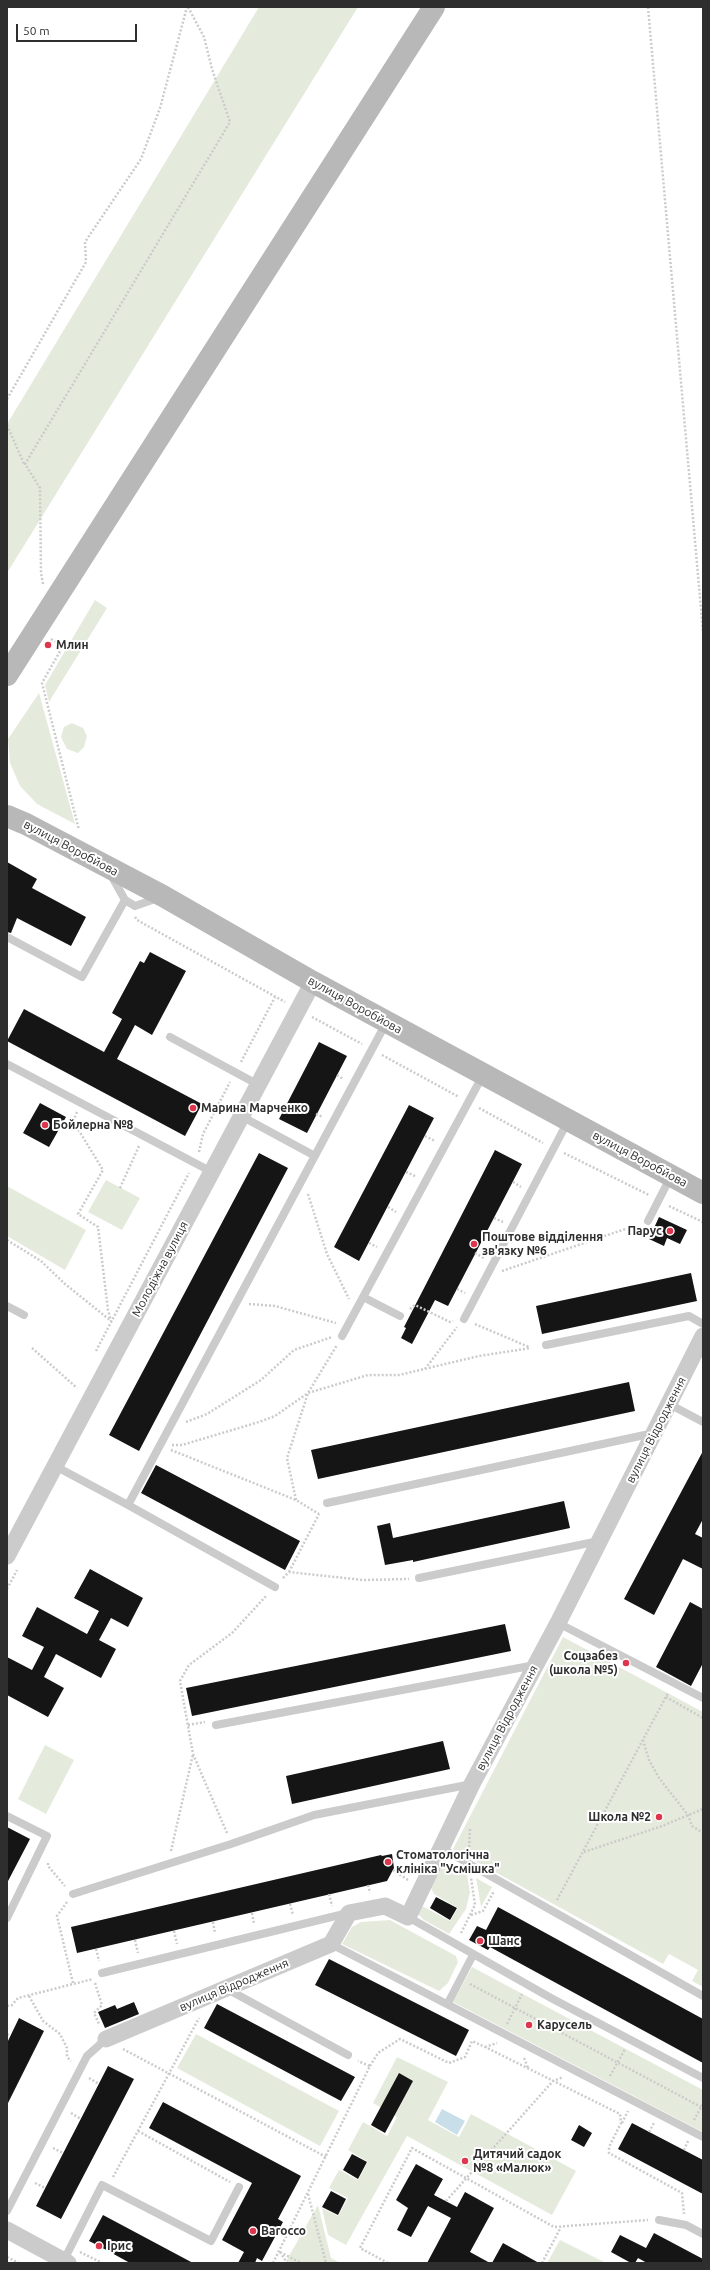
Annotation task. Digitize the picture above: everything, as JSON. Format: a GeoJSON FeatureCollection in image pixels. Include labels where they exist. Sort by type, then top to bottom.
{"type":"FeatureCollection","features":[{"type":"Feature","properties":{"kind":"main road"},"geometry":{"type":"LineString","coordinates":[[7,675],[434,7]]}},
{"type":"Feature","properties":{"kind":"main road","name":"вулиця Воробйова"},"geometry":{"type":"LineString","coordinates":[[7,816],[26,824],[163,896],[313,982],[703,1193]]}},
{"type":"Feature","properties":{"kind":"street","name":"Молодіжна вулиця"},"geometry":{"type":"LineString","coordinates":[[7,1556],[313,982]]}},
{"type":"Feature","properties":{"kind":"street","name":"вулиця Відродження"},"geometry":{"type":"LineString","coordinates":[[408,1917],[472,1784],[558,1623],[703,1336]]}},
{"type":"Feature","properties":{"kind":"street"},"geometry":{"type":"LineString","coordinates":[[331,1944],[349,1913],[386,1906],[408,1917]]}},
{"type":"Feature","properties":{"kind":"street","name":"вулиця Відродження"},"geometry":{"type":"LineString","coordinates":[[106,2039],[331,1944]]}},
{"type":"Feature","properties":{"kind":"street"},"geometry":{"type":"LineString","coordinates":[[7,2230],[66,2262]]}},
{"type":"Feature","properties":{"kind":"lane"},"geometry":{"type":"LineString","coordinates":[[107,867],[125,900],[135,906],[163,896]]}},
{"type":"Feature","properties":{"kind":"lane"},"geometry":{"type":"LineString","coordinates":[[7,938],[82,977],[125,900]]}},
{"type":"Feature","properties":{"kind":"lane"},"geometry":{"type":"LineString","coordinates":[[128,1505],[387,1022]]}},
{"type":"Feature","properties":{"kind":"lane"},"geometry":{"type":"LineString","coordinates":[[170,1037],[258,1084]]}},
{"type":"Feature","properties":{"kind":"lane"},"geometry":{"type":"LineString","coordinates":[[7,1064],[212,1172]]}},
{"type":"Feature","properties":{"kind":"lane"},"geometry":{"type":"LineString","coordinates":[[345,1331],[483,1074]]}},
{"type":"Feature","properties":{"kind":"lane"},"geometry":{"type":"LineString","coordinates":[[241,1116],[315,1156]]}},
{"type":"Feature","properties":{"kind":"lane"},"geometry":{"type":"LineString","coordinates":[[464,1319],[568,1120]]}},
{"type":"Feature","properties":{"kind":"lane"},"geometry":{"type":"LineString","coordinates":[[648,1221],[671,1176]]}},
{"type":"Feature","properties":{"kind":"lane"},"geometry":{"type":"LineString","coordinates":[[363,1297],[400,1316]]}},
{"type":"Feature","properties":{"kind":"lane"},"geometry":{"type":"LineString","coordinates":[[7,1306],[24,1315]]}},
{"type":"Feature","properties":{"kind":"lane"},"geometry":{"type":"LineString","coordinates":[[546,1345],[689,1316],[703,1324]]}},
{"type":"Feature","properties":{"kind":"lane"},"geometry":{"type":"LineString","coordinates":[[669,1404],[703,1422]]}},
{"type":"Feature","properties":{"kind":"lane"},"geometry":{"type":"LineString","coordinates":[[327,1503],[654,1432]]}},
{"type":"Feature","properties":{"kind":"lane"},"geometry":{"type":"LineString","coordinates":[[55,1466],[275,1586]]}},
{"type":"Feature","properties":{"kind":"lane"},"geometry":{"type":"LineString","coordinates":[[419,1578],[600,1541]]}},
{"type":"Feature","properties":{"kind":"lane"},"geometry":{"type":"LineString","coordinates":[[558,1623],[703,1698]]}},
{"type":"Feature","properties":{"kind":"lane"},"geometry":{"type":"LineString","coordinates":[[216,1725],[536,1665]]}},
{"type":"Feature","properties":{"kind":"lane"},"geometry":{"type":"LineString","coordinates":[[72,1894],[231,1844],[314,1815],[472,1784]]}},
{"type":"Feature","properties":{"kind":"lane"},"geometry":{"type":"LineString","coordinates":[[7,1816],[47,1836],[7,1918]]}},
{"type":"Feature","properties":{"kind":"lane"},"geometry":{"type":"LineString","coordinates":[[441,1848],[703,1996]]}},
{"type":"Feature","properties":{"kind":"lane"},"geometry":{"type":"LineString","coordinates":[[102,1973],[349,1913]]}},
{"type":"Feature","properties":{"kind":"lane"},"geometry":{"type":"LineString","coordinates":[[408,1917],[527,1985],[703,2078]]}},
{"type":"Feature","properties":{"kind":"lane"},"geometry":{"type":"LineString","coordinates":[[331,1944],[448,2003],[703,2137]]}},
{"type":"Feature","properties":{"kind":"lane"},"geometry":{"type":"LineString","coordinates":[[448,2003],[473,1955]]}},
{"type":"Feature","properties":{"kind":"lane"},"geometry":{"type":"LineString","coordinates":[[220,1991],[348,2055]]}},
{"type":"Feature","properties":{"kind":"lane"},"geometry":{"type":"LineString","coordinates":[[7,2211],[87,2056],[106,2039]]}},
{"type":"Feature","properties":{"kind":"lane"},"geometry":{"type":"LineString","coordinates":[[66,2262],[102,2185],[211,2241],[239,2187]]}},
{"type":"Feature","properties":{"kind":"lane"},"geometry":{"type":"LineString","coordinates":[[659,2220],[686,2225],[703,2234]]}},
{"type":"Feature","properties":{"kind":"path"},"geometry":{"type":"LineString","coordinates":[[7,399],[86,262],[85,242],[141,159],[160,108],[187,7]]}},
{"type":"Feature","properties":{"kind":"path"},"geometry":{"type":"LineString","coordinates":[[24,464],[230,122],[212,69],[204,37],[187,7]]}},
{"type":"Feature","properties":{"kind":"path"},"geometry":{"type":"LineString","coordinates":[[648,7],[703,632]]}},
{"type":"Feature","properties":{"kind":"path"},"geometry":{"type":"LineString","coordinates":[[7,425],[24,464],[40,488],[41,573],[48,609]]}},
{"type":"Feature","properties":{"kind":"path"},"geometry":{"type":"LineString","coordinates":[[48,637],[63,646],[42,683],[86,856]]}},
{"type":"Feature","properties":{"kind":"path"},"geometry":{"type":"LineString","coordinates":[[125,900],[137,920],[372,1050],[554,1148],[703,1222]]}},
{"type":"Feature","properties":{"kind":"path"},"geometry":{"type":"LineString","coordinates":[[81,1103],[73,1121],[103,1170],[78,1214],[98,1227],[108,1310],[111,1321]]}},
{"type":"Feature","properties":{"kind":"path"},"geometry":{"type":"LineString","coordinates":[[120,1188],[144,1136]]}},
{"type":"Feature","properties":{"kind":"path"},"geometry":{"type":"LineString","coordinates":[[302,1180],[327,1254],[348,1297],[354,1315]]}},
{"type":"Feature","properties":{"kind":"path"},"geometry":{"type":"LineString","coordinates":[[486,1277],[648,1221]]}},
{"type":"Feature","properties":{"kind":"path"},"geometry":{"type":"LineString","coordinates":[[7,1240],[41,1261],[65,1284],[111,1321],[128,1330]]}},
{"type":"Feature","properties":{"kind":"path"},"geometry":{"type":"LineString","coordinates":[[237,1302],[275,1306],[345,1331]]}},
{"type":"Feature","properties":{"kind":"path"},"geometry":{"type":"LineString","coordinates":[[400,1316],[415,1305],[450,1322],[464,1319],[531,1348]]}},
{"type":"Feature","properties":{"kind":"path"},"geometry":{"type":"LineString","coordinates":[[424,1370],[464,1319]]}},
{"type":"Feature","properties":{"kind":"path"},"geometry":{"type":"LineString","coordinates":[[296,1500],[287,1458],[308,1393],[345,1331]]}},
{"type":"Feature","properties":{"kind":"path"},"geometry":{"type":"LineString","coordinates":[[172,1423],[178,1424],[207,1414],[261,1380],[294,1350],[345,1331]]}},
{"type":"Feature","properties":{"kind":"path"},"geometry":{"type":"LineString","coordinates":[[160,1446],[182,1445],[259,1422],[275,1416],[308,1393],[368,1375],[399,1375],[480,1356],[546,1345]]}},
{"type":"Feature","properties":{"kind":"path"},"geometry":{"type":"LineString","coordinates":[[32,1348],[76,1388]]}},
{"type":"Feature","properties":{"kind":"path"},"geometry":{"type":"LineString","coordinates":[[160,1446],[296,1500],[319,1514]]}},
{"type":"Feature","properties":{"kind":"path"},"geometry":{"type":"LineString","coordinates":[[231,1844],[193,1754],[180,1681],[189,1665],[232,1633],[289,1572],[319,1514],[327,1503]]}},
{"type":"Feature","properties":{"kind":"path"},"geometry":{"type":"LineString","coordinates":[[289,1572],[363,1580],[419,1578]]}},
{"type":"Feature","properties":{"kind":"path"},"geometry":{"type":"LineString","coordinates":[[552,1911],[674,1682]]}},
{"type":"Feature","properties":{"kind":"path"},"geometry":{"type":"LineString","coordinates":[[666,1697],[703,1718]]}},
{"type":"Feature","properties":{"kind":"path"},"geometry":{"type":"LineString","coordinates":[[188,1725],[208,1721],[216,1725]]}},
{"type":"Feature","properties":{"kind":"path"},"geometry":{"type":"LineString","coordinates":[[643,1740],[649,1760],[659,1778],[688,1815],[692,1826],[703,1833]]}},
{"type":"Feature","properties":{"kind":"path"},"geometry":{"type":"LineString","coordinates":[[168,1863],[193,1754]]}},
{"type":"Feature","properties":{"kind":"path"},"geometry":{"type":"LineString","coordinates":[[583,1852],[599,1848],[703,1809]]}},
{"type":"Feature","properties":{"kind":"path"},"geometry":{"type":"LineString","coordinates":[[47,1836],[48,1866],[72,1894],[57,1916],[73,1984]]}},
{"type":"Feature","properties":{"kind":"path"},"geometry":{"type":"LineString","coordinates":[[455,1945],[475,1905],[469,1865]]}},
{"type":"Feature","properties":{"kind":"path"},"geometry":{"type":"LineString","coordinates":[[393,1870],[401,1876]]}},
{"type":"Feature","properties":{"kind":"path"},"geometry":{"type":"LineString","coordinates":[[470,1915],[483,1911],[499,1882]]}},
{"type":"Feature","properties":{"kind":"path"},"geometry":{"type":"LineString","coordinates":[[7,2006],[12,2005],[18,1998],[94,1979],[102,1973]]}},
{"type":"Feature","properties":{"kind":"path"},"geometry":{"type":"LineString","coordinates":[[94,1979],[102,2004],[94,2013],[106,2039],[168,2074],[326,2157]]}},
{"type":"Feature","properties":{"kind":"path"},"geometry":{"type":"LineString","coordinates":[[460,1979],[702,2106],[689,2129]]}},
{"type":"Feature","properties":{"kind":"path"},"geometry":{"type":"LineString","coordinates":[[503,2032],[527,1985]]}},
{"type":"Feature","properties":{"kind":"path"},"geometry":{"type":"LineString","coordinates":[[108,2188],[168,2074],[220,1991]]}},
{"type":"Feature","properties":{"kind":"path"},"geometry":{"type":"LineString","coordinates":[[28,1996],[44,2021],[60,2034],[67,2048],[67,2057],[80,2070]]}},
{"type":"Feature","properties":{"kind":"path"},"geometry":{"type":"LineString","coordinates":[[273,2263],[280,2252],[370,2066],[378,2053],[400,2039],[449,2063],[465,2057],[472,2041],[620,2114],[621,2123],[609,2147],[609,2153],[682,2193],[686,2225]]}},
{"type":"Feature","properties":{"kind":"path"},"geometry":{"type":"LineString","coordinates":[[605,2085],[630,2039]]}},
{"type":"Feature","properties":{"kind":"path"},"geometry":{"type":"LineString","coordinates":[[348,2055],[370,2066]]}},
{"type":"Feature","properties":{"kind":"path"},"geometry":{"type":"LineString","coordinates":[[446,2201],[553,2080],[578,2071]]}},
{"type":"Feature","properties":{"kind":"path"},"geometry":{"type":"LineString","coordinates":[[138,2131],[239,2187]]}},
{"type":"Feature","properties":{"kind":"path"},"geometry":{"type":"LineString","coordinates":[[388,2263],[360,2248],[412,2148],[554,2227],[659,2220]]}},
{"type":"Feature","properties":{"kind":"path"},"geometry":{"type":"LineString","coordinates":[[308,2194],[326,2263]]}},
{"type":"Feature","properties":{"kind":"path"},"geometry":{"type":"LineString","coordinates":[[542,2263],[561,2227]]}},
{"type":"Feature","properties":{"kind":"path"},"geometry":{"type":"LineString","coordinates":[[280,2252],[287,2263]]}},
{"type":"Feature","properties":{"kind":"path"},"geometry":{"type":"LineString","coordinates":[[280,2252],[300,2263]]}},
{"type":"Feature","properties":{"kind":"path"},"geometry":{"type":"LineString","coordinates":[[7,2257],[19,2263]]}},
{"type":"Feature","properties":{"kind":"green space"},"geometry":{"type":"Polygon","coordinates":[[[259,7],[358,7],[7,573],[7,424],[259,7]]]}},
{"type":"Feature","properties":{"kind":"green space"},"geometry":{"type":"Polygon","coordinates":[[[95,600],[107,608],[49,702],[45,685],[95,600]]]}},
{"type":"Feature","properties":{"kind":"green space"},"geometry":{"type":"Polygon","coordinates":[[[39,693],[75,824],[37,804],[20,786],[10,763],[8,739],[39,693]]]}},
{"type":"Feature","properties":{"kind":"green space"},"geometry":{"type":"Polygon","coordinates":[[[72,723],[83,728],[87,736],[84,747],[78,753],[67,749],[61,737],[64,727],[72,723]]]}},
{"type":"Feature","properties":{"kind":"green space"},"geometry":{"type":"Polygon","coordinates":[[[106,1180],[140,1198],[122,1230],[88,1212],[106,1180]]]}},
{"type":"Feature","properties":{"kind":"green space"},"geometry":{"type":"Polygon","coordinates":[[[7,1186],[86,1230],[65,1270],[7,1236],[7,1186]]]}},
{"type":"Feature","properties":{"kind":"green space"},"geometry":{"type":"Polygon","coordinates":[[[563,1637],[703,1712],[703,1987],[692,1981],[698,1970],[669,1954],[663,1964],[453,1849],[563,1637]]]}},
{"type":"Feature","properties":{"kind":"green space"},"geometry":{"type":"Polygon","coordinates":[[[45,1745],[74,1760],[46,1814],[18,1799],[45,1745]]]}},
{"type":"Feature","properties":{"kind":"green space"},"geometry":{"type":"Polygon","coordinates":[[[452,1865],[461,1869],[467,1875],[470,1892],[466,1909],[449,1934],[424,1920],[416,1912],[420,1905],[450,1921],[458,1908],[434,1894],[430,1886],[436,1869],[452,1865]]]}},
{"type":"Feature","properties":{"kind":"green space"},"geometry":{"type":"Polygon","coordinates":[[[476,1878],[492,1887],[481,1907],[476,1878]]]}},
{"type":"Feature","properties":{"kind":"green space"},"geometry":{"type":"Polygon","coordinates":[[[390,1920],[456,1956],[458,1962],[448,1983],[439,1991],[342,1944],[352,1927],[361,1922],[390,1920]]]}},
{"type":"Feature","properties":{"kind":"green space"},"geometry":{"type":"Polygon","coordinates":[[[472,1967],[703,2090],[703,2132],[453,2002],[472,1967]]]}},
{"type":"Feature","properties":{"kind":"green space"},"geometry":{"type":"Polygon","coordinates":[[[196,2034],[339,2111],[320,2146],[177,2068],[196,2034]]]}},
{"type":"Feature","properties":{"kind":"green space"},"geometry":{"type":"Polygon","coordinates":[[[397,2057],[448,2082],[428,2120],[459,2137],[471,2114],[576,2171],[552,2215],[407,2136],[346,2245],[328,2235],[322,2208],[338,2216],[348,2198],[329,2188],[339,2170],[358,2180],[368,2162],[348,2150],[363,2122],[387,2136],[397,2117],[373,2103],[397,2057]]]}},
{"type":"Feature","properties":{"kind":"green space"},"geometry":{"type":"Polygon","coordinates":[[[318,2205],[331,2258],[340,2263],[285,2263],[318,2205]]]}},
{"type":"Feature","properties":{"kind":"green space"},"geometry":{"type":"Polygon","coordinates":[[[560,2240],[606,2263],[547,2263],[560,2240]]]}},
{"type":"Feature","properties":{"kind":"water"},"geometry":{"type":"Polygon","coordinates":[[[442,2109],[465,2121],[457,2135],[435,2122],[442,2109]]]}},
{"type":"Feature","properties":{"kind":"building"},"geometry":{"type":"Polygon","coordinates":[[[7,862],[37,879],[32,888],[86,917],[71,946],[17,918],[11,933],[7,932],[7,862]]]}},
{"type":"Feature","properties":{"kind":"building"},"geometry":{"type":"Polygon","coordinates":[[[150,952],[186,971],[152,1035],[135,1025],[117,1059],[202,1104],[185,1136],[7,1041],[24,1009],[104,1052],[122,1019],[112,1013],[140,961],[144,963],[150,952]]]}},
{"type":"Feature","properties":{"kind":"building"},"geometry":{"type":"Polygon","coordinates":[[[319,1042],[347,1056],[307,1133],[279,1119],[319,1042]]]}},
{"type":"Feature","properties":{"kind":"building","name":"Бойлерна №8"},"geometry":{"type":"Polygon","coordinates":[[[40,1103],[66,1117],[49,1147],[23,1133],[40,1103]]]}},
{"type":"Feature","properties":{"kind":"building"},"geometry":{"type":"Polygon","coordinates":[[[409,1105],[434,1118],[359,1261],[334,1247],[409,1105]]]}},
{"type":"Feature","properties":{"kind":"building"},"geometry":{"type":"Polygon","coordinates":[[[495,1150],[522,1164],[448,1306],[435,1300],[412,1344],[401,1338],[406,1328],[404,1327],[495,1150]]]}},
{"type":"Feature","properties":{"kind":"building"},"geometry":{"type":"Polygon","coordinates":[[[259,1153],[288,1168],[139,1451],[109,1435],[259,1153]]]}},
{"type":"Feature","properties":{"kind":"building","name":"Парус"},"geometry":{"type":"Polygon","coordinates":[[[659,1217],[687,1230],[680,1244],[667,1238],[664,1246],[649,1239],[659,1217]]]}},
{"type":"Feature","properties":{"kind":"building"},"geometry":{"type":"Polygon","coordinates":[[[691,1273],[697,1301],[542,1334],[536,1306],[691,1273]]]}},
{"type":"Feature","properties":{"kind":"building"},"geometry":{"type":"Polygon","coordinates":[[[629,1382],[635,1411],[318,1479],[311,1450],[629,1382]]]}},
{"type":"Feature","properties":{"kind":"building"},"geometry":{"type":"Polygon","coordinates":[[[703,1451],[703,1519],[695,1534],[703,1538],[703,1569],[683,1559],[654,1615],[624,1599],[703,1451]]]}},
{"type":"Feature","properties":{"kind":"building"},"geometry":{"type":"Polygon","coordinates":[[[156,1465],[300,1541],[285,1570],[141,1493],[156,1465]]]}},
{"type":"Feature","properties":{"kind":"building"},"geometry":{"type":"Polygon","coordinates":[[[564,1501],[570,1528],[413,1562],[413,1560],[385,1565],[377,1526],[390,1523],[393,1538],[564,1501]]]}},
{"type":"Feature","properties":{"kind":"building"},"geometry":{"type":"Polygon","coordinates":[[[90,1569],[143,1598],[128,1627],[111,1618],[99,1640],[116,1649],[101,1678],[56,1654],[44,1677],[64,1688],[48,1717],[7,1695],[7,1657],[32,1670],[44,1647],[22,1636],[37,1607],[87,1634],[99,1611],[74,1598],[90,1569]]]}},
{"type":"Feature","properties":{"kind":"building"},"geometry":{"type":"Polygon","coordinates":[[[690,1602],[703,1609],[703,1663],[691,1686],[656,1667],[690,1602]]]}},
{"type":"Feature","properties":{"kind":"building"},"geometry":{"type":"Polygon","coordinates":[[[505,1624],[511,1651],[192,1716],[186,1688],[505,1624]]]}},
{"type":"Feature","properties":{"kind":"building"},"geometry":{"type":"Polygon","coordinates":[[[443,1741],[450,1769],[292,1804],[286,1776],[443,1741]]]}},
{"type":"Feature","properties":{"kind":"building"},"geometry":{"type":"Polygon","coordinates":[[[7,1827],[30,1839],[7,1883],[7,1827]]]}},
{"type":"Feature","properties":{"kind":"building"},"geometry":{"type":"Polygon","coordinates":[[[392,1854],[394,1868],[387,1881],[77,1953],[71,1927],[381,1855],[392,1854]]]}},
{"type":"Feature","properties":{"kind":"building"},"geometry":{"type":"Polygon","coordinates":[[[436,1897],[457,1908],[450,1920],[430,1908],[436,1897]]]}},
{"type":"Feature","properties":{"kind":"building"},"geometry":{"type":"Polygon","coordinates":[[[498,1907],[703,2019],[703,2063],[490,1947],[488,1950],[469,1940],[477,1926],[486,1930],[498,1907]]]}},
{"type":"Feature","properties":{"kind":"building"},"geometry":{"type":"Polygon","coordinates":[[[329,1959],[469,2030],[456,2056],[315,1985],[329,1959]]]}},
{"type":"Feature","properties":{"kind":"building"},"geometry":{"type":"Polygon","coordinates":[[[134,2002],[139,2014],[105,2028],[98,2012],[115,2005],[117,2009],[134,2002]]]}},
{"type":"Feature","properties":{"kind":"building"},"geometry":{"type":"Polygon","coordinates":[[[217,2004],[355,2077],[341,2101],[204,2028],[217,2004]]]}},
{"type":"Feature","properties":{"kind":"building"},"geometry":{"type":"Polygon","coordinates":[[[19,2018],[44,2031],[7,2105],[7,2043],[19,2018]]]}},
{"type":"Feature","properties":{"kind":"building"},"geometry":{"type":"Polygon","coordinates":[[[108,2066],[134,2079],[61,2219],[36,2206],[108,2066]]]}},
{"type":"Feature","properties":{"kind":"building"},"geometry":{"type":"Polygon","coordinates":[[[399,2073],[413,2081],[385,2133],[371,2125],[399,2073]]]}},
{"type":"Feature","properties":{"kind":"building"},"geometry":{"type":"Polygon","coordinates":[[[163,2102],[301,2176],[278,2219],[283,2222],[262,2261],[257,2258],[255,2263],[238,2263],[244,2252],[222,2240],[252,2183],[149,2128],[163,2102]]]}},
{"type":"Feature","properties":{"kind":"building"},"geometry":{"type":"Polygon","coordinates":[[[632,2123],[703,2160],[703,2194],[618,2149],[632,2123]]]}},
{"type":"Feature","properties":{"kind":"building"},"geometry":{"type":"Polygon","coordinates":[[[579,2125],[592,2133],[584,2147],[571,2140],[579,2125]]]}},
{"type":"Feature","properties":{"kind":"building"},"geometry":{"type":"Polygon","coordinates":[[[352,2154],[367,2162],[358,2179],[343,2170],[352,2154]]]}},
{"type":"Feature","properties":{"kind":"building"},"geometry":{"type":"Polygon","coordinates":[[[416,2164],[443,2179],[434,2195],[457,2207],[465,2192],[494,2208],[470,2252],[490,2263],[427,2263],[451,2218],[428,2206],[411,2237],[397,2230],[408,2208],[396,2200],[416,2164]]]}},
{"type":"Feature","properties":{"kind":"building"},"geometry":{"type":"Polygon","coordinates":[[[331,2191],[346,2199],[338,2215],[322,2207],[331,2191]]]}},
{"type":"Feature","properties":{"kind":"building"},"geometry":{"type":"Polygon","coordinates":[[[103,2215],[193,2263],[130,2263],[89,2241],[103,2215]]]}},
{"type":"Feature","properties":{"kind":"building"},"geometry":{"type":"Polygon","coordinates":[[[654,2233],[703,2259],[703,2263],[647,2263],[638,2258],[635,2263],[631,2263],[611,2252],[620,2235],[646,2248],[654,2233]]]}},
{"type":"Feature","properties":{"kind":"building"},"geometry":{"type":"Polygon","coordinates":[[[503,2243],[539,2263],[492,2263],[503,2243]]]}},
{"type":"Feature","properties":{"kind":"place","name":"Млин"},"geometry":{"type":"Point","coordinates":[48,645]}},
{"type":"Feature","properties":{"kind":"place","name":"Марина Марченко"},"geometry":{"type":"Point","coordinates":[193,1108]}},
{"type":"Feature","properties":{"kind":"place","name":"Бойлерна №8"},"geometry":{"type":"Point","coordinates":[45,1125]}},
{"type":"Feature","properties":{"kind":"place","name":"Парус"},"geometry":{"type":"Point","coordinates":[670,1231]}},
{"type":"Feature","properties":{"kind":"place","name":"Поштове відділення зв'язку №6"},"geometry":{"type":"Point","coordinates":[474,1244]}},
{"type":"Feature","properties":{"kind":"place","name":"Соцзабез (школа №5)"},"geometry":{"type":"Point","coordinates":[626,1663]}},
{"type":"Feature","properties":{"kind":"place","name":"Школа №2"},"geometry":{"type":"Point","coordinates":[659,1817]}},
{"type":"Feature","properties":{"kind":"place","name":"Стоматологічна клініка \"Усмішка\""},"geometry":{"type":"Point","coordinates":[388,1862]}},
{"type":"Feature","properties":{"kind":"place","name":"Шанс"},"geometry":{"type":"Point","coordinates":[480,1941]}},
{"type":"Feature","properties":{"kind":"place","name":"Карусель"},"geometry":{"type":"Point","coordinates":[529,2025]}},
{"type":"Feature","properties":{"kind":"place","name":"Дитячий садок №8 «Малюк»"},"geometry":{"type":"Point","coordinates":[465,2161]}},
{"type":"Feature","properties":{"kind":"place","name":"Barocco"},"geometry":{"type":"Point","coordinates":[253,2231]}},
{"type":"Feature","properties":{"kind":"place","name":"Ірис"},"geometry":{"type":"Point","coordinates":[99,2246]}}]}
